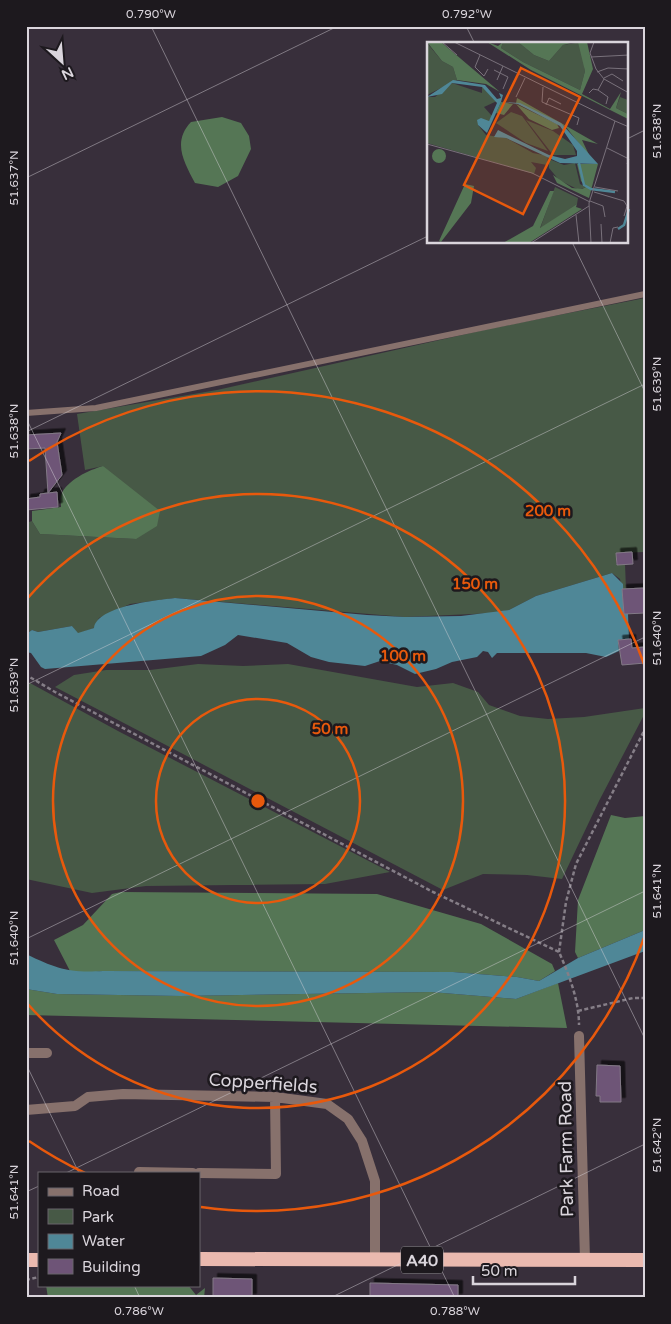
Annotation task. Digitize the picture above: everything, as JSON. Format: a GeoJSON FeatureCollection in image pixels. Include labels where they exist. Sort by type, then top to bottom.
{"type":"FeatureCollection","features":[{"type":"Feature","properties":{"kind":"highway","name":"A40"},"geometry":{"type":"LineString","coordinates":[[200,1259],[645,1260]]}},
{"type":"Feature","properties":{"kind":"street","name":"Park Farm Road"},"geometry":{"type":"LineString","coordinates":[[579,1036],[585,1260]]}},
{"type":"Feature","properties":{"kind":"street"},"geometry":{"type":"LineString","coordinates":[[26,1053],[48,1053]]}},
{"type":"Feature","properties":{"kind":"street","name":"Copperfields"},"geometry":{"type":"LineString","coordinates":[[26,1110],[75,1106],[88,1097],[122,1094],[274,1098],[328,1104],[348,1119],[362,1141],[375,1181],[375,1260]]}},
{"type":"Feature","properties":{"kind":"street"},"geometry":{"type":"LineString","coordinates":[[200,1173],[276,1174],[274,1098]]}},
{"type":"Feature","properties":{"kind":"lane"},"geometry":{"type":"LineString","coordinates":[[26,413],[96,408],[645,294]]}},
{"type":"Feature","properties":{"kind":"path"},"geometry":{"type":"LineString","coordinates":[[26,672],[28,676],[55,692],[433,892],[559,952]]}},
{"type":"Feature","properties":{"kind":"path"},"geometry":{"type":"LineString","coordinates":[[579,1036],[578,1011],[572,986],[559,952],[566,902],[576,864],[645,728]]}},
{"type":"Feature","properties":{"kind":"path"},"geometry":{"type":"LineString","coordinates":[[578,1011],[632,998],[645,998]]}},
{"type":"Feature","properties":{"kind":"green space"},"geometry":{"type":"Polygon","coordinates":[[[222,117],[241,123],[249,136],[251,149],[238,176],[218,187],[195,183],[184,160],[181,145],[182,137],[191,122],[222,117]]]}},
{"type":"Feature","properties":{"kind":"green space"},"geometry":{"type":"Polygon","coordinates":[[[645,298],[645,552],[616,553],[616,564],[625,564],[626,589],[622,589],[620,579],[612,573],[536,596],[509,610],[495,613],[405,617],[175,598],[130,604],[99,618],[94,628],[78,634],[72,626],[38,632],[32,630],[26,634],[26,523],[32,521],[40,534],[136,539],[103,466],[85,470],[77,414],[217,390],[493,328],[645,298]]]}},
{"type":"Feature","properties":{"kind":"green space"},"geometry":{"type":"Polygon","coordinates":[[[103,466],[160,511],[157,526],[136,539],[40,534],[32,521],[32,511],[61,507],[61,495],[73,480],[103,466]]]}},
{"type":"Feature","properties":{"kind":"green space"},"geometry":{"type":"Polygon","coordinates":[[[198,664],[243,666],[288,664],[417,687],[453,683],[478,692],[489,705],[520,716],[548,719],[584,717],[645,708],[645,713],[599,801],[562,879],[527,875],[483,874],[443,890],[55,687],[74,675],[106,670],[150,670],[198,664]]]}},
{"type":"Feature","properties":{"kind":"green space"},"geometry":{"type":"Polygon","coordinates":[[[30,683],[118,731],[390,872],[325,884],[146,886],[92,893],[26,879],[26,685],[30,683]]]}},
{"type":"Feature","properties":{"kind":"green space"},"geometry":{"type":"Polygon","coordinates":[[[611,815],[625,818],[645,816],[645,930],[578,958],[575,952],[578,900],[611,815]]]}},
{"type":"Feature","properties":{"kind":"green space"},"geometry":{"type":"Polygon","coordinates":[[[121,892],[377,894],[481,924],[552,964],[555,971],[539,981],[517,977],[453,972],[103,971],[89,973],[70,971],[54,940],[83,925],[112,894],[121,892]]]}},
{"type":"Feature","properties":{"kind":"green space"},"geometry":{"type":"Polygon","coordinates":[[[558,983],[567,1028],[26,1015],[26,989],[57,994],[181,996],[431,992],[516,999],[558,983]]]}},
{"type":"Feature","properties":{"kind":"green space"},"geometry":{"type":"Polygon","coordinates":[[[46,1286],[189,1286],[196,1295],[205,1288],[204,1298],[48,1298],[46,1286]]]}},
{"type":"Feature","properties":{"kind":"water"},"geometry":{"type":"Polygon","coordinates":[[[612,573],[623,584],[624,614],[628,614],[629,639],[618,640],[619,651],[606,657],[586,653],[497,653],[492,658],[488,652],[483,651],[477,657],[452,662],[436,669],[415,674],[397,665],[380,661],[365,666],[329,662],[311,657],[287,643],[238,635],[225,645],[201,656],[45,669],[41,667],[31,653],[26,652],[26,634],[32,630],[38,632],[72,626],[78,633],[94,628],[98,620],[116,609],[155,600],[175,598],[405,617],[461,616],[509,610],[536,596],[612,573]]]}},
{"type":"Feature","properties":{"kind":"water"},"geometry":{"type":"Polygon","coordinates":[[[645,930],[645,951],[516,999],[431,992],[181,996],[57,994],[26,989],[26,954],[63,969],[81,971],[453,972],[517,977],[539,981],[578,958],[645,930]]]}},
{"type":"Feature","properties":{"kind":"building"},"geometry":{"type":"Polygon","coordinates":[[[61,433],[57,442],[62,475],[48,493],[45,448],[26,449],[26,435],[61,433]]]}},
{"type":"Feature","properties":{"kind":"building"},"geometry":{"type":"Polygon","coordinates":[[[57,492],[58,507],[26,510],[26,499],[40,497],[40,494],[57,492]]]}},
{"type":"Feature","properties":{"kind":"building"},"geometry":{"type":"Polygon","coordinates":[[[632,552],[633,564],[617,565],[616,553],[632,552]]]}},
{"type":"Feature","properties":{"kind":"building"},"geometry":{"type":"Polygon","coordinates":[[[645,588],[645,613],[624,614],[622,589],[645,588]]]}},
{"type":"Feature","properties":{"kind":"building"},"geometry":{"type":"Polygon","coordinates":[[[631,639],[632,648],[645,647],[645,663],[622,665],[618,640],[631,639]]]}},
{"type":"Feature","properties":{"kind":"building"},"geometry":{"type":"Polygon","coordinates":[[[597,1065],[620,1066],[621,1102],[600,1102],[600,1096],[596,1096],[597,1065]]]}},
{"type":"Feature","properties":{"kind":"building"},"geometry":{"type":"Polygon","coordinates":[[[213,1278],[252,1279],[252,1298],[213,1298],[213,1278]]]}},
{"type":"Feature","properties":{"kind":"building"},"geometry":{"type":"Polygon","coordinates":[[[370,1283],[458,1285],[458,1298],[370,1298],[370,1283]]]}}]}
